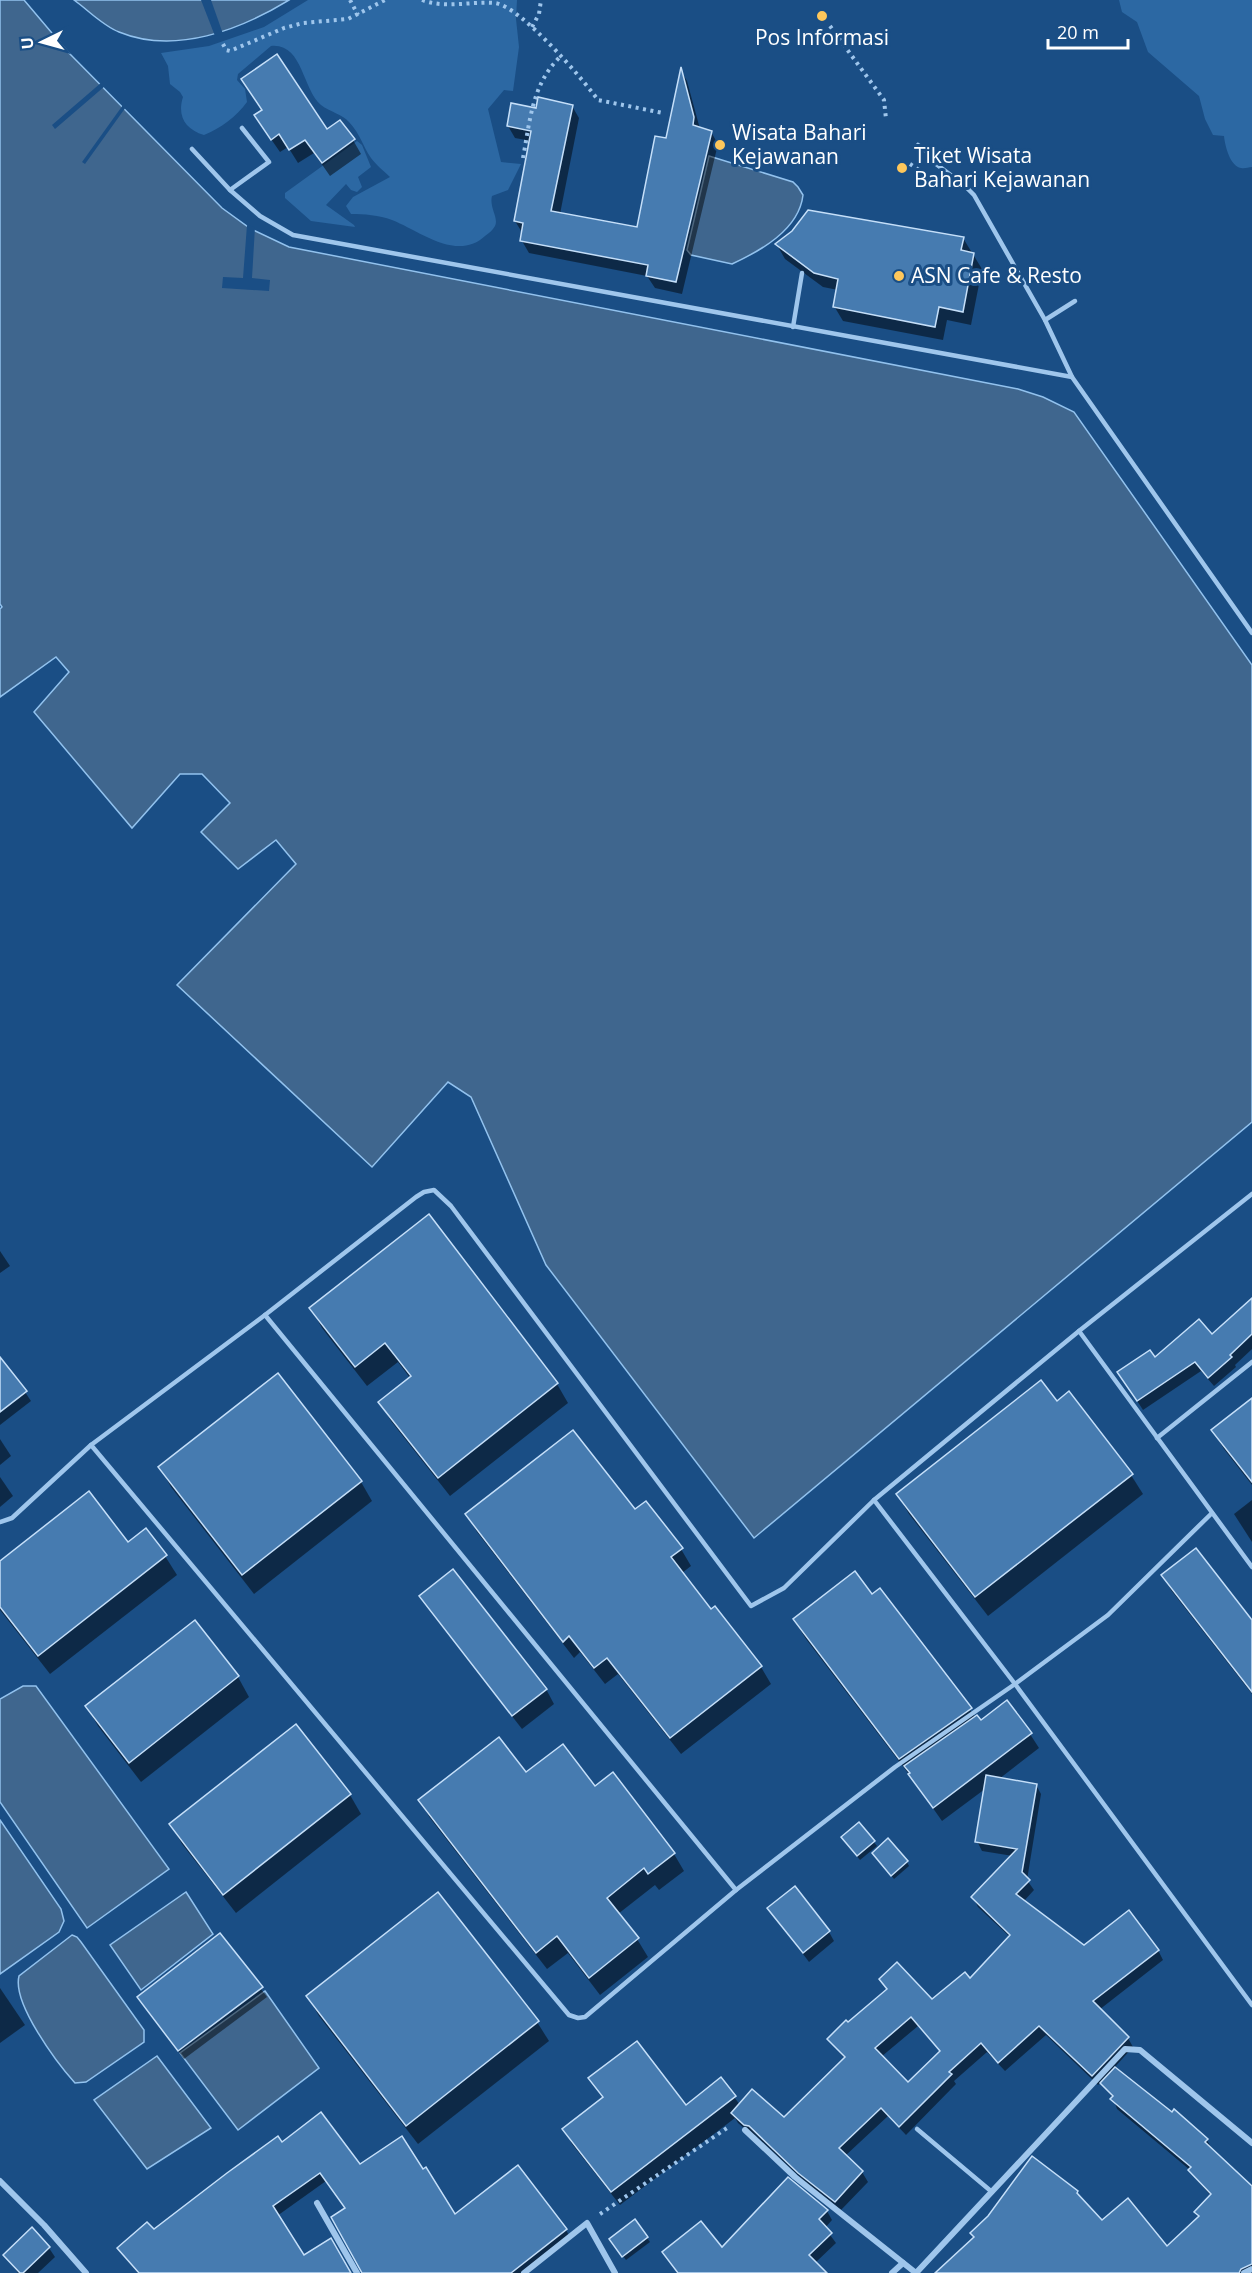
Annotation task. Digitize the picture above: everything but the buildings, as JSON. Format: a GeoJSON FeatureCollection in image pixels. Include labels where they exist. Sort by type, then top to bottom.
{"type":"FeatureCollection","features":[{"type":"Feature","properties":{"kind":"street"},"geometry":{"type":"LineString","coordinates":[[745,2130],[795,2176],[916,2273],[1125,2049],[1140,2050],[1252,2143]]}},
{"type":"Feature","properties":{"kind":"street"},"geometry":{"type":"LineString","coordinates":[[0,2181],[44,2225],[86,2273]]}},
{"type":"Feature","properties":{"kind":"street"},"geometry":{"type":"LineString","coordinates":[[316,2203],[357,2273]]}},
{"type":"Feature","properties":{"kind":"street"},"geometry":{"type":"LineString","coordinates":[[524,2273],[587,2223],[615,2273]]}},
{"type":"Feature","properties":{"kind":"street"},"geometry":{"type":"LineString","coordinates":[[892,2273],[903,2263]]}},
{"type":"Feature","properties":{"kind":"street"},"geometry":{"type":"LineString","coordinates":[[1244,2273],[1252,2269]]}},
{"type":"Feature","properties":{"kind":"lane"},"geometry":{"type":"LineString","coordinates":[[230,190],[269,162],[242,128]]}},
{"type":"Feature","properties":{"kind":"lane"},"geometry":{"type":"LineString","coordinates":[[918,145],[934,157],[936,164],[974,195],[1045,320],[1072,377],[1252,633]]}},
{"type":"Feature","properties":{"kind":"lane"},"geometry":{"type":"LineString","coordinates":[[192,149],[230,190],[260,216],[293,236],[1072,377]]}},
{"type":"Feature","properties":{"kind":"lane"},"geometry":{"type":"LineString","coordinates":[[793,327],[802,273]]}},
{"type":"Feature","properties":{"kind":"lane"},"geometry":{"type":"LineString","coordinates":[[1045,320],[1075,301]]}},
{"type":"Feature","properties":{"kind":"lane"},"geometry":{"type":"LineString","coordinates":[[0,1522],[12,1518],[92,1445],[265,1315],[416,1197],[434,1190],[451,1206],[752,1606],[784,1588],[874,1500],[1078,1331],[1252,1194]]}},
{"type":"Feature","properties":{"kind":"lane"},"geometry":{"type":"LineString","coordinates":[[265,1315],[736,1890]]}},
{"type":"Feature","properties":{"kind":"lane"},"geometry":{"type":"LineString","coordinates":[[1078,1331],[1252,1567]]}},
{"type":"Feature","properties":{"kind":"lane"},"geometry":{"type":"LineString","coordinates":[[1157,1438],[1252,1362]]}},
{"type":"Feature","properties":{"kind":"lane"},"geometry":{"type":"LineString","coordinates":[[92,1445],[569,2015],[578,2018],[585,2017],[736,1890],[895,1767],[1015,1684],[1108,1615],[1212,1513]]}},
{"type":"Feature","properties":{"kind":"lane"},"geometry":{"type":"LineString","coordinates":[[874,1500],[1015,1684],[1252,2005]]}},
{"type":"Feature","properties":{"kind":"lane"},"geometry":{"type":"LineString","coordinates":[[917,2129],[992,2192]]}},
{"type":"Feature","properties":{"kind":"path"},"geometry":{"type":"LineString","coordinates":[[350,0],[358,15]]}},
{"type":"Feature","properties":{"kind":"path"},"geometry":{"type":"LineString","coordinates":[[223,44],[226,50],[230,51],[284,28],[303,23],[348,19],[385,0]]}},
{"type":"Feature","properties":{"kind":"path"},"geometry":{"type":"LineString","coordinates":[[422,0],[431,4],[455,5],[496,3],[510,9],[585,82],[598,100],[663,113]]}},
{"type":"Feature","properties":{"kind":"path"},"geometry":{"type":"LineString","coordinates":[[532,28],[539,14],[541,0]]}},
{"type":"Feature","properties":{"kind":"path"},"geometry":{"type":"LineString","coordinates":[[831,26],[884,100],[886,119]]}},
{"type":"Feature","properties":{"kind":"path"},"geometry":{"type":"LineString","coordinates":[[523,158],[536,93],[541,80],[560,57]]}},
{"type":"Feature","properties":{"kind":"path"},"geometry":{"type":"LineString","coordinates":[[587,2223],[725,2127],[735,2124],[745,2130]]}},
{"type":"Feature","properties":{"kind":"shaded area"},"geometry":{"type":"Polygon","coordinates":[[[0,0],[24,0],[68,52],[222,208],[251,229],[289,247],[1018,389],[1043,397],[1074,412],[1252,665],[1252,1122],[754,1538],[546,1265],[471,1097],[448,1082],[372,1167],[177,985],[296,864],[276,840],[238,869],[201,832],[230,803],[202,774],[180,774],[132,828],[34,712],[69,672],[56,657],[0,697],[0,609],[2,607],[0,604],[0,0]]]}},
{"type":"Feature","properties":{"kind":"shaded area"},"geometry":{"type":"Polygon","coordinates":[[[74,0],[289,0],[250,21],[207,36],[162,41],[119,32],[101,22],[74,0]]]}},
{"type":"Feature","properties":{"kind":"shaded area"},"geometry":{"type":"Polygon","coordinates":[[[308,0],[517,0],[516,19],[519,47],[513,91],[504,90],[488,109],[501,162],[521,164],[508,190],[492,196],[496,223],[486,235],[474,243],[463,246],[451,245],[426,237],[387,218],[351,214],[346,206],[353,197],[390,177],[371,158],[349,122],[321,105],[315,98],[296,59],[282,47],[271,46],[238,74],[237,80],[245,89],[247,102],[233,117],[204,135],[187,125],[181,110],[183,97],[170,84],[168,66],[161,53],[209,46],[264,27],[308,0]]]}},
{"type":"Feature","properties":{"kind":"shaded area"},"geometry":{"type":"Polygon","coordinates":[[[1119,0],[1252,0],[1252,167],[1241,168],[1234,164],[1227,150],[1224,136],[1213,135],[1205,119],[1199,96],[1148,52],[1137,22],[1122,12],[1119,0]]]}},
{"type":"Feature","properties":{"kind":"shaded area"},"geometry":{"type":"Polygon","coordinates":[[[357,141],[362,145],[371,167],[358,177],[362,187],[357,192],[351,190],[346,184],[326,205],[355,227],[311,221],[285,198],[285,193],[357,141]]]}},
{"type":"Feature","properties":{"kind":"shaded area"},"geometry":{"type":"Polygon","coordinates":[[[709,156],[793,182],[803,195],[794,219],[777,238],[732,264],[691,255],[687,250],[709,156]]]}},
{"type":"Feature","properties":{"kind":"shaded area"},"geometry":{"type":"Polygon","coordinates":[[[23,1686],[36,1686],[169,1869],[87,1928],[0,1802],[0,1699],[23,1686]]]}},
{"type":"Feature","properties":{"kind":"shaded area"},"geometry":{"type":"Polygon","coordinates":[[[0,1820],[61,1909],[64,1921],[59,1932],[0,1974],[0,1820]]]}},
{"type":"Feature","properties":{"kind":"shaded area"},"geometry":{"type":"Polygon","coordinates":[[[186,1892],[213,1934],[141,1990],[110,1945],[186,1892]]]}},
{"type":"Feature","properties":{"kind":"shaded area"},"geometry":{"type":"Polygon","coordinates":[[[72,1935],[81,1942],[144,2030],[144,2042],[86,2082],[75,2083],[38,2032],[22,2001],[19,1988],[19,1976],[72,1935]]]}},
{"type":"Feature","properties":{"kind":"shaded area"},"geometry":{"type":"Polygon","coordinates":[[[265,1991],[319,2068],[238,2130],[180,2053],[265,1991]]]}},
{"type":"Feature","properties":{"kind":"shaded area"},"geometry":{"type":"Polygon","coordinates":[[[157,2056],[211,2128],[147,2169],[94,2100],[157,2056]]]}},
{"type":"Feature","properties":{"kind":"pier"},"geometry":{"type":"Polygon","coordinates":[[[201,0],[211,0],[223,34],[215,36],[201,0]]]}},
{"type":"Feature","properties":{"kind":"pier"},"geometry":{"type":"Polygon","coordinates":[[[102,82],[105,86],[55,129],[52,125],[102,82]]]}},
{"type":"Feature","properties":{"kind":"pier"},"geometry":{"type":"Polygon","coordinates":[[[123,105],[126,107],[85,164],[82,162],[123,105]]]}},
{"type":"Feature","properties":{"kind":"pier"},"geometry":{"type":"Polygon","coordinates":[[[247,225],[255,227],[252,278],[270,280],[269,291],[222,288],[223,277],[243,278],[247,225]]]}},
{"type":"Feature","properties":{"kind":"place","name":"Pos Informasi"},"geometry":{"type":"Point","coordinates":[822,16]}},
{"type":"Feature","properties":{"kind":"place","name":"Wisata Bahari Kejawanan"},"geometry":{"type":"Point","coordinates":[720,145]}},
{"type":"Feature","properties":{"kind":"place","name":"Tiket Wisata Bahari Kejawanan"},"geometry":{"type":"Point","coordinates":[902,168]}},
{"type":"Feature","properties":{"kind":"place","name":"ASN Cafe & Resto"},"geometry":{"type":"Point","coordinates":[899,276]}}]}
